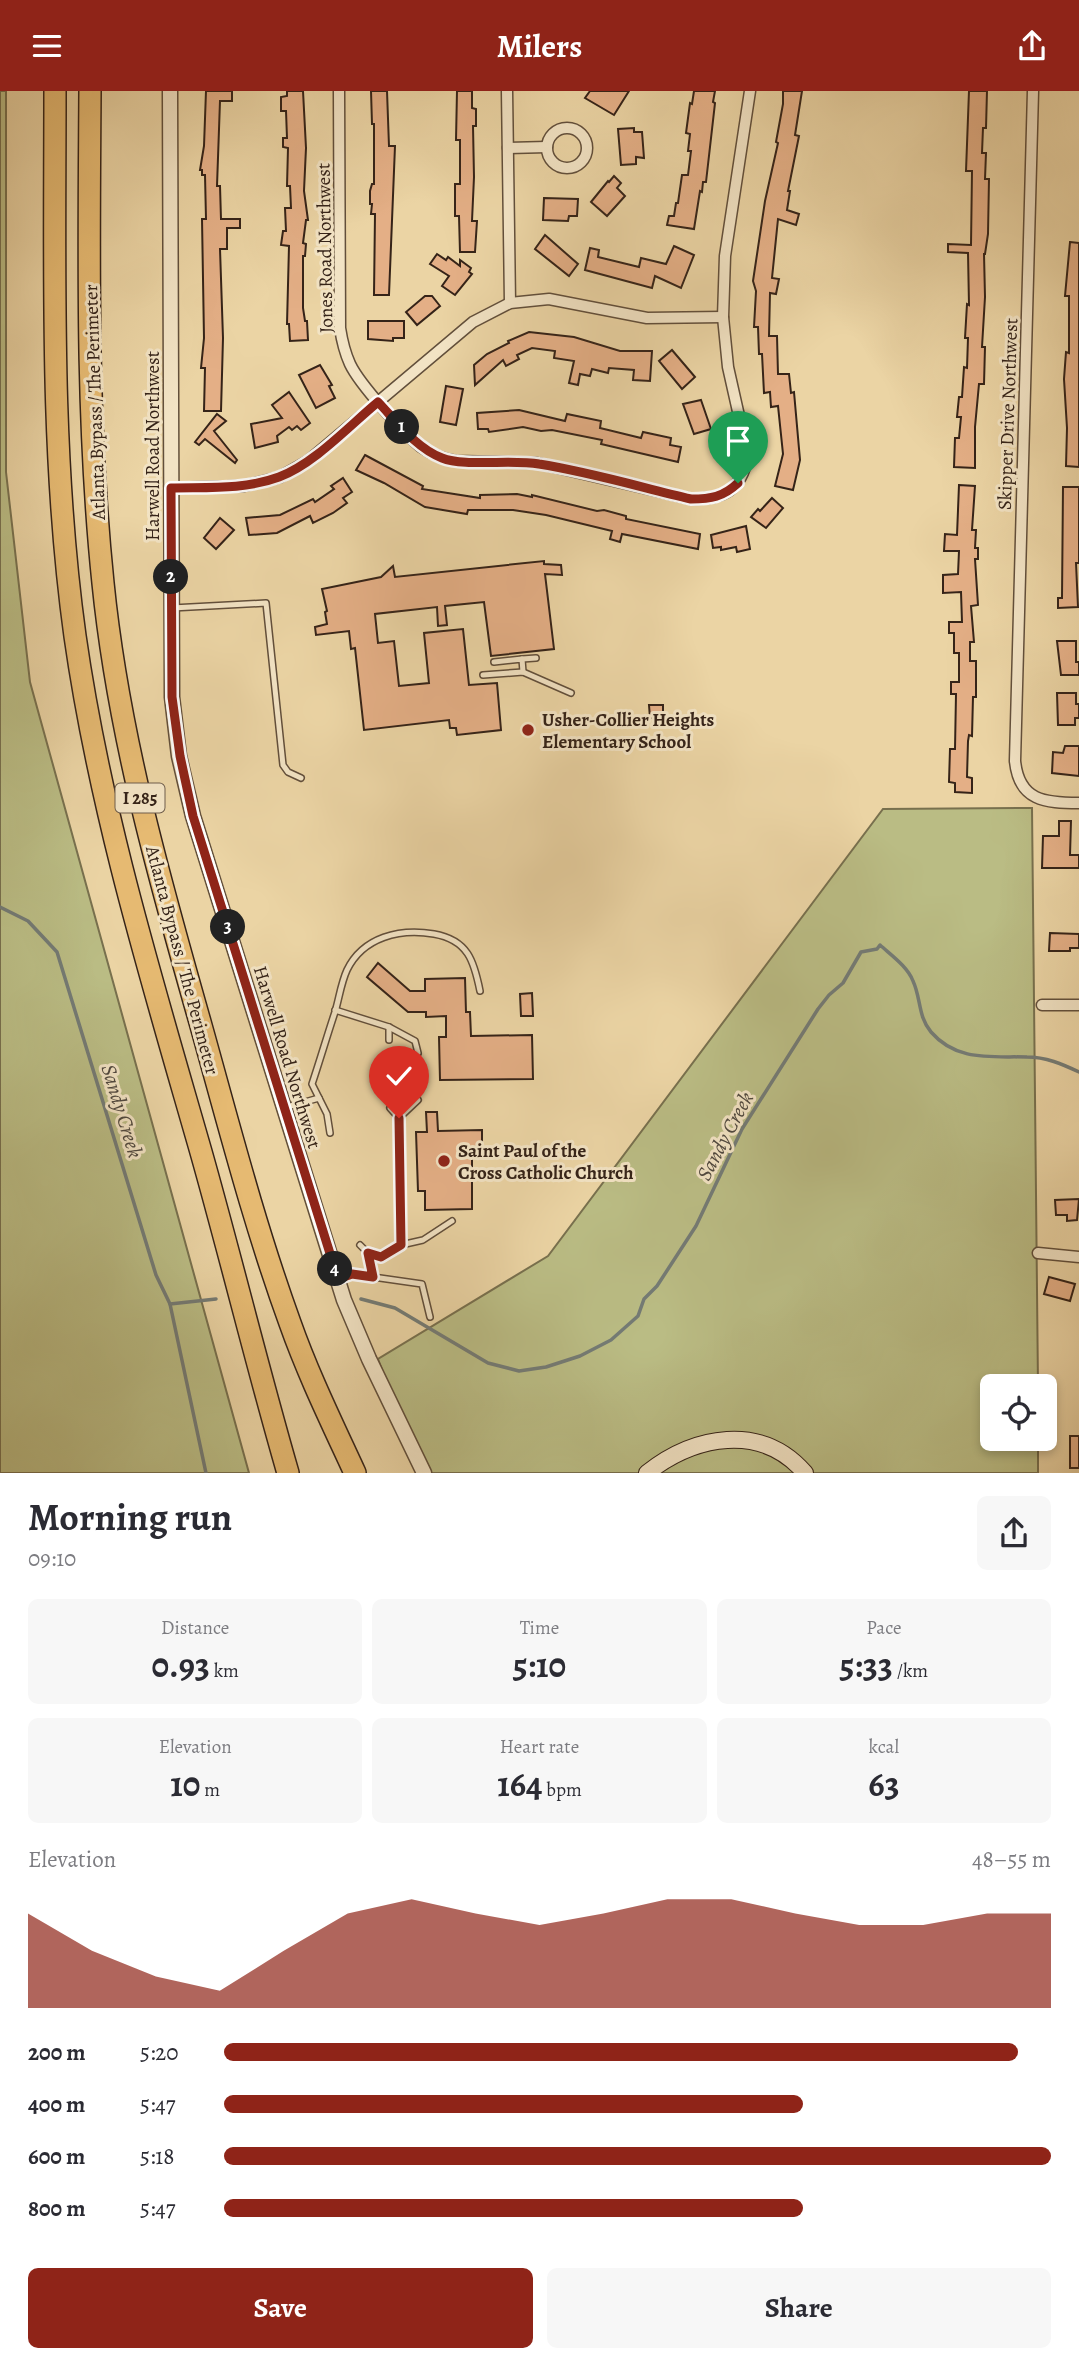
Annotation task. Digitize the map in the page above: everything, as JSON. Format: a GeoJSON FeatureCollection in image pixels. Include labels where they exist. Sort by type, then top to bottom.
{"type":"FeatureCollection","features":[{"type":"Feature","properties":{"kind":"highway","name":"Atlanta Bypass / The Perimeter"},"geometry":{"type":"LineString","coordinates":[[55,91],[55,309],[61,493],[75,634],[91,734],[119,860],[288,1473]]}},
{"type":"Feature","properties":{"kind":"highway","name":"Atlanta Bypass / The Perimeter"},"geometry":{"type":"LineString","coordinates":[[90,91],[89,354],[93,471],[103,585],[125,728],[157,871],[265,1249],[308,1369],[355,1473]]}},
{"type":"Feature","properties":{"kind":"main road"},"geometry":{"type":"LineString","coordinates":[[647,1473],[693,1446],[713,1440],[731,1439],[753,1441],[771,1448],[788,1457],[805,1473]]}},
{"type":"Feature","properties":{"kind":"street","name":"Harwell Road Northwest"},"geometry":{"type":"LineString","coordinates":[[170,91],[172,697],[180,756],[193,816],[338,1279],[369,1359],[424,1473]]}},
{"type":"Feature","properties":{"kind":"street","name":"Jones Road Northwest"},"geometry":{"type":"LineString","coordinates":[[340,91],[340,328],[351,367],[363,385],[422,447],[443,459],[537,463],[691,499],[713,499],[728,493],[745,471],[748,456],[728,367],[723,317],[725,256],[750,91]]}},
{"type":"Feature","properties":{"kind":"street"},"geometry":{"type":"LineString","coordinates":[[507,91],[510,303]]}},
{"type":"Feature","properties":{"kind":"street","name":"Skipper Drive Northwest"},"geometry":{"type":"LineString","coordinates":[[1033,91],[1016,772],[1028,793],[1038,799],[1050,803],[1079,803]]}},
{"type":"Feature","properties":{"kind":"street"},"geometry":{"type":"LineString","coordinates":[[508,148],[547,147]]}},
{"type":"Feature","properties":{"kind":"street"},"geometry":{"type":"LineString","coordinates":[[171,488],[244,486],[280,477],[308,461],[473,321],[510,303],[549,299],[647,318],[723,317]]}},
{"type":"Feature","properties":{"kind":"street"},"geometry":{"type":"LineString","coordinates":[[1042,1005],[1079,1005]]}},
{"type":"Feature","properties":{"kind":"street"},"geometry":{"type":"LineString","coordinates":[[1038,1253],[1079,1257]]}},
{"type":"Feature","properties":{"kind":"lane"},"geometry":{"type":"LineString","coordinates":[[172,608],[266,603],[283,765],[288,772],[301,778]]}},
{"type":"Feature","properties":{"kind":"lane"},"geometry":{"type":"LineString","coordinates":[[494,662],[536,657]]}},
{"type":"Feature","properties":{"kind":"lane"},"geometry":{"type":"LineString","coordinates":[[522,659],[523,672]]}},
{"type":"Feature","properties":{"kind":"lane"},"geometry":{"type":"LineString","coordinates":[[483,675],[523,672],[571,693]]}},
{"type":"Feature","properties":{"kind":"lane"},"geometry":{"type":"LineString","coordinates":[[330,1133],[327,1114],[312,1084],[347,970],[366,946],[391,934],[414,930],[447,937],[463,946],[475,966],[480,991]]}},
{"type":"Feature","properties":{"kind":"lane"},"geometry":{"type":"LineString","coordinates":[[335,1010],[389,1027],[415,1041],[418,1053]]}},
{"type":"Feature","properties":{"kind":"lane"},"geometry":{"type":"LineString","coordinates":[[389,1027],[389,1040]]}},
{"type":"Feature","properties":{"kind":"lane"},"geometry":{"type":"LineString","coordinates":[[284,1108],[319,1098]]}},
{"type":"Feature","properties":{"kind":"lane"},"geometry":{"type":"LineString","coordinates":[[399,1118],[418,1100]]}},
{"type":"Feature","properties":{"kind":"lane"},"geometry":{"type":"LineString","coordinates":[[390,1108],[399,1118],[401,1245]]}},
{"type":"Feature","properties":{"kind":"lane"},"geometry":{"type":"LineString","coordinates":[[360,1245],[368,1253],[381,1257],[401,1245],[423,1240],[452,1221]]}},
{"type":"Feature","properties":{"kind":"lane"},"geometry":{"type":"LineString","coordinates":[[368,1253],[373,1277]]}},
{"type":"Feature","properties":{"kind":"lane"},"geometry":{"type":"LineString","coordinates":[[338,1279],[352,1274],[422,1284],[430,1317]]}},
{"type":"Feature","properties":{"kind":"green space"},"geometry":{"type":"Polygon","coordinates":[[[0,91],[6,91],[6,472],[30,682],[249,1473],[0,1473],[0,91]]]}},
{"type":"Feature","properties":{"kind":"green space"},"geometry":{"type":"Polygon","coordinates":[[[1032,808],[1038,1374],[980,1374],[980,1451],[1038,1451],[1038,1473],[425,1473],[408,1439],[378,1359],[548,1256],[883,809],[1032,808]]]}},
{"type":"Feature","properties":{"kind":"building"},"geometry":{"type":"Polygon","coordinates":[[[206,91],[232,91],[232,101],[220,101],[217,186],[220,186],[221,219],[240,219],[240,228],[227,228],[227,249],[220,249],[223,338],[221,411],[204,411],[205,368],[201,368],[204,338],[202,219],[206,219],[205,175],[202,175],[200,170],[204,146],[206,91]]]}},
{"type":"Feature","properties":{"kind":"building"},"geometry":{"type":"Polygon","coordinates":[[[287,91],[303,91],[306,148],[304,191],[308,220],[303,243],[306,244],[303,256],[303,308],[308,340],[290,341],[287,324],[289,246],[281,245],[283,231],[286,231],[285,208],[291,208],[290,186],[287,186],[288,148],[283,147],[283,138],[287,138],[286,111],[281,111],[281,97],[287,96],[287,91]]]}},
{"type":"Feature","properties":{"kind":"building"},"geometry":{"type":"Polygon","coordinates":[[[371,91],[387,91],[389,146],[395,146],[389,295],[374,295],[375,214],[371,214],[370,204],[370,191],[374,184],[371,91]]]}},
{"type":"Feature","properties":{"kind":"building"},"geometry":{"type":"Polygon","coordinates":[[[457,91],[472,91],[472,108],[476,109],[476,126],[473,126],[472,221],[477,221],[475,252],[460,252],[459,216],[455,216],[455,184],[460,184],[460,140],[456,140],[457,91]]]}},
{"type":"Feature","properties":{"kind":"building"},"geometry":{"type":"Polygon","coordinates":[[[590,91],[629,91],[614,115],[585,98],[590,91]]]}},
{"type":"Feature","properties":{"kind":"building"},"geometry":{"type":"Polygon","coordinates":[[[694,91],[715,91],[715,103],[706,182],[703,182],[702,192],[700,191],[694,229],[667,225],[669,216],[674,216],[678,203],[682,175],[688,175],[691,151],[688,151],[690,134],[686,133],[694,91]]]}},
{"type":"Feature","properties":{"kind":"building"},"geometry":{"type":"Polygon","coordinates":[[[783,91],[802,91],[795,135],[799,136],[787,210],[799,214],[796,225],[778,219],[772,278],[779,279],[776,294],[770,293],[769,336],[777,336],[778,374],[789,374],[791,393],[794,392],[800,460],[793,490],[775,486],[783,454],[778,406],[771,407],[770,392],[764,393],[758,327],[754,327],[756,291],[753,281],[765,201],[778,143],[783,91]]]}},
{"type":"Feature","properties":{"kind":"building"},"geometry":{"type":"Polygon","coordinates":[[[969,91],[987,91],[982,153],[986,153],[985,179],[989,179],[988,234],[984,254],[984,384],[979,384],[975,468],[954,467],[955,438],[959,438],[961,417],[957,417],[959,397],[962,397],[964,367],[967,368],[968,338],[965,338],[967,304],[969,305],[968,253],[948,252],[948,244],[971,245],[972,171],[966,171],[969,91]]]}},
{"type":"Feature","properties":{"kind":"building"},"geometry":{"type":"Polygon","coordinates":[[[634,128],[634,132],[642,132],[644,158],[636,157],[636,164],[621,165],[618,129],[634,128]]]}},
{"type":"Feature","properties":{"kind":"building"},"geometry":{"type":"Polygon","coordinates":[[[614,176],[621,183],[617,188],[625,196],[607,216],[591,202],[614,176]]]}},
{"type":"Feature","properties":{"kind":"building"},"geometry":{"type":"Polygon","coordinates":[[[544,198],[578,199],[577,216],[569,216],[568,221],[543,220],[544,198]]]}},
{"type":"Feature","properties":{"kind":"building"},"geometry":{"type":"Polygon","coordinates":[[[545,235],[578,264],[569,276],[535,249],[545,235]]]}},
{"type":"Feature","properties":{"kind":"building"},"geometry":{"type":"Polygon","coordinates":[[[1070,242],[1079,243],[1079,467],[1066,466],[1064,379],[1066,352],[1069,353],[1069,296],[1065,296],[1070,242]]]}},
{"type":"Feature","properties":{"kind":"building"},"geometry":{"type":"Polygon","coordinates":[[[674,246],[694,255],[681,288],[655,276],[652,288],[585,270],[590,248],[599,250],[598,257],[639,267],[641,258],[666,264],[674,246]]]}},
{"type":"Feature","properties":{"kind":"building"},"geometry":{"type":"Polygon","coordinates":[[[437,254],[446,260],[448,257],[460,266],[460,260],[471,268],[469,272],[472,274],[455,295],[442,286],[449,276],[430,264],[437,254]]]}},
{"type":"Feature","properties":{"kind":"building"},"geometry":{"type":"Polygon","coordinates":[[[425,296],[432,296],[440,306],[417,325],[406,312],[425,296]]]}},
{"type":"Feature","properties":{"kind":"building"},"geometry":{"type":"Polygon","coordinates":[[[368,321],[404,321],[404,338],[393,338],[393,341],[368,339],[368,321]]]}},
{"type":"Feature","properties":{"kind":"building"},"geometry":{"type":"Polygon","coordinates":[[[529,332],[574,337],[620,351],[652,351],[650,381],[633,380],[634,370],[609,368],[608,373],[592,369],[590,376],[580,374],[578,385],[569,383],[574,361],[554,358],[555,351],[532,348],[517,355],[519,359],[506,366],[503,360],[475,385],[474,365],[487,354],[509,343],[508,341],[529,332]]]}},
{"type":"Feature","properties":{"kind":"building"},"geometry":{"type":"Polygon","coordinates":[[[672,350],[695,377],[682,389],[659,361],[672,350]]]}},
{"type":"Feature","properties":{"kind":"building"},"geometry":{"type":"Polygon","coordinates":[[[320,365],[332,385],[329,386],[335,398],[316,408],[299,375],[320,365]]]}},
{"type":"Feature","properties":{"kind":"building"},"geometry":{"type":"Polygon","coordinates":[[[446,386],[463,389],[456,425],[440,422],[446,386]]]}},
{"type":"Feature","properties":{"kind":"building"},"geometry":{"type":"Polygon","coordinates":[[[289,392],[310,423],[301,430],[297,426],[292,430],[289,427],[277,436],[278,442],[255,448],[251,424],[282,418],[272,405],[289,392]]]}},
{"type":"Feature","properties":{"kind":"building"},"geometry":{"type":"Polygon","coordinates":[[[701,400],[711,429],[694,434],[683,404],[701,400]]]}},
{"type":"Feature","properties":{"kind":"building"},"geometry":{"type":"Polygon","coordinates":[[[519,410],[565,421],[567,414],[601,421],[600,428],[641,438],[643,432],[671,438],[670,445],[681,447],[678,462],[601,444],[602,440],[552,430],[541,431],[523,427],[489,432],[488,429],[478,429],[477,413],[519,410]]]}},
{"type":"Feature","properties":{"kind":"building"},"geometry":{"type":"Polygon","coordinates":[[[217,414],[226,421],[214,431],[237,460],[235,463],[205,439],[199,445],[195,442],[217,414]]]}},
{"type":"Feature","properties":{"kind":"building"},"geometry":{"type":"Polygon","coordinates":[[[365,455],[423,486],[422,489],[480,498],[480,495],[532,495],[597,511],[604,510],[626,516],[626,519],[700,534],[698,549],[622,534],[620,542],[610,539],[612,531],[546,515],[513,510],[468,510],[467,514],[425,507],[356,470],[365,455]]]}},
{"type":"Feature","properties":{"kind":"building"},"geometry":{"type":"Polygon","coordinates":[[[343,478],[352,492],[343,498],[347,503],[333,513],[313,523],[310,516],[277,533],[249,535],[246,518],[280,515],[313,499],[315,502],[334,489],[331,486],[343,478]]]}},
{"type":"Feature","properties":{"kind":"building"},"geometry":{"type":"Polygon","coordinates":[[[959,485],[975,486],[972,530],[976,530],[975,548],[978,548],[978,559],[975,559],[978,605],[971,606],[974,642],[970,642],[970,661],[976,661],[976,697],[973,697],[972,736],[969,735],[968,741],[967,777],[972,778],[972,793],[955,792],[955,783],[949,782],[950,749],[955,749],[956,694],[951,694],[951,682],[959,682],[959,653],[954,653],[954,633],[949,633],[949,622],[962,622],[961,592],[943,593],[943,575],[958,574],[959,551],[944,551],[945,534],[957,535],[959,485]]]}},
{"type":"Feature","properties":{"kind":"building"},"geometry":{"type":"Polygon","coordinates":[[[1063,487],[1079,487],[1079,563],[1076,563],[1078,607],[1058,608],[1058,598],[1062,598],[1063,487]]]}},
{"type":"Feature","properties":{"kind":"building"},"geometry":{"type":"Polygon","coordinates":[[[772,498],[783,508],[766,528],[751,517],[772,498]]]}},
{"type":"Feature","properties":{"kind":"building"},"geometry":{"type":"Polygon","coordinates":[[[220,518],[234,530],[216,549],[204,538],[220,518]]]}},
{"type":"Feature","properties":{"kind":"building"},"geometry":{"type":"Polygon","coordinates":[[[746,526],[750,549],[737,552],[736,547],[721,550],[721,547],[713,548],[711,535],[746,526]]]}},
{"type":"Feature","properties":{"kind":"building"},"geometry":{"type":"Polygon","coordinates":[[[544,561],[544,564],[561,565],[562,575],[545,574],[554,649],[491,656],[484,602],[445,606],[447,625],[438,626],[437,607],[375,614],[378,643],[394,641],[399,686],[429,683],[424,633],[463,629],[469,685],[497,683],[501,730],[457,735],[456,728],[450,728],[449,720],[364,730],[355,648],[351,649],[349,631],[316,635],[315,627],[327,624],[322,589],[381,577],[393,566],[395,577],[544,561]]]}},
{"type":"Feature","properties":{"kind":"building"},"geometry":{"type":"Polygon","coordinates":[[[1057,641],[1076,641],[1079,675],[1061,675],[1057,641]]]}},
{"type":"Feature","properties":{"kind":"building"},"geometry":{"type":"Polygon","coordinates":[[[1057,693],[1076,693],[1079,718],[1075,718],[1075,725],[1058,725],[1057,693]]]}},
{"type":"Feature","properties":{"kind":"building"},"geometry":{"type":"Polygon","coordinates":[[[649,705],[663,705],[663,718],[650,718],[649,705]]]}},
{"type":"Feature","properties":{"kind":"building"},"geometry":{"type":"Polygon","coordinates":[[[1065,746],[1079,746],[1079,776],[1052,773],[1053,752],[1063,753],[1065,746]]]}},
{"type":"Feature","properties":{"kind":"building"},"geometry":{"type":"Polygon","coordinates":[[[1059,821],[1071,821],[1070,855],[1079,855],[1079,868],[1042,868],[1043,836],[1059,836],[1059,821]]]}},
{"type":"Feature","properties":{"kind":"building"},"geometry":{"type":"Polygon","coordinates":[[[1050,933],[1079,934],[1079,948],[1049,951],[1050,933]]]}},
{"type":"Feature","properties":{"kind":"building"},"geometry":{"type":"Polygon","coordinates":[[[378,963],[410,991],[425,991],[425,979],[465,978],[466,1012],[470,1012],[471,1036],[532,1035],[533,1079],[440,1080],[439,1037],[446,1037],[446,1016],[426,1017],[426,1012],[408,1012],[367,977],[378,963]]]}},
{"type":"Feature","properties":{"kind":"building"},"geometry":{"type":"Polygon","coordinates":[[[532,993],[533,1016],[521,1016],[520,994],[532,993]]]}},
{"type":"Feature","properties":{"kind":"building","name":"Saint Paul of the Cross Catholic Church"},"geometry":{"type":"Polygon","coordinates":[[[426,1112],[437,1112],[438,1131],[482,1130],[482,1157],[472,1158],[472,1209],[425,1210],[425,1191],[418,1191],[416,1132],[427,1132],[426,1112]]]}},
{"type":"Feature","properties":{"kind":"building"},"geometry":{"type":"Polygon","coordinates":[[[1079,1199],[1077,1220],[1067,1221],[1067,1215],[1056,1215],[1055,1200],[1079,1199]]]}},
{"type":"Feature","properties":{"kind":"building"},"geometry":{"type":"Polygon","coordinates":[[[1049,1277],[1075,1284],[1070,1301],[1044,1294],[1049,1277]]]}},
{"type":"Feature","properties":{"kind":"building"},"geometry":{"type":"Polygon","coordinates":[[[1070,1436],[1079,1436],[1079,1468],[1070,1468],[1070,1436]]]}},
{"type":"Feature","properties":{"kind":"waterway","name":"Sandy Creek"},"geometry":{"type":"LineString","coordinates":[[0,907],[28,921],[57,952],[156,1275],[170,1304],[206,1473]]}},
{"type":"Feature","properties":{"kind":"waterway","name":"Sandy Creek"},"geometry":{"type":"LineString","coordinates":[[361,1299],[395,1308],[488,1363],[519,1371],[546,1367],[580,1356],[611,1340],[638,1316],[644,1299],[657,1286],[696,1226],[742,1129],[818,1009],[843,983],[861,952],[877,949],[880,945],[899,961],[911,976],[924,1020],[941,1042],[963,1053],[988,1057],[1041,1058],[1079,1072]]}},
{"type":"Feature","properties":{"kind":"waterway","name":"Sandy Creek"},"geometry":{"type":"LineString","coordinates":[[170,1304],[216,1299]]}},
{"type":"Feature","properties":{"kind":"place","name":"Usher-Collier Heights Elementary School"},"geometry":{"type":"Point","coordinates":[528,730]}},
{"type":"Feature","properties":{"kind":"place","name":"Saint Paul of the Cross Catholic Church"},"geometry":{"type":"Point","coordinates":[444,1161]}},
{"type":"Feature","properties":{"kind":"route"},"geometry":{"type":"LineString","coordinates":[[399,1118],[401,1245],[381,1257],[368,1253],[373,1277],[352,1274],[338,1279],[193,816],[180,756],[172,697],[171,488],[244,486],[280,477],[308,461],[378,402],[422,447],[443,459],[537,463],[691,499],[713,499],[728,493],[738,483]]}}]}
